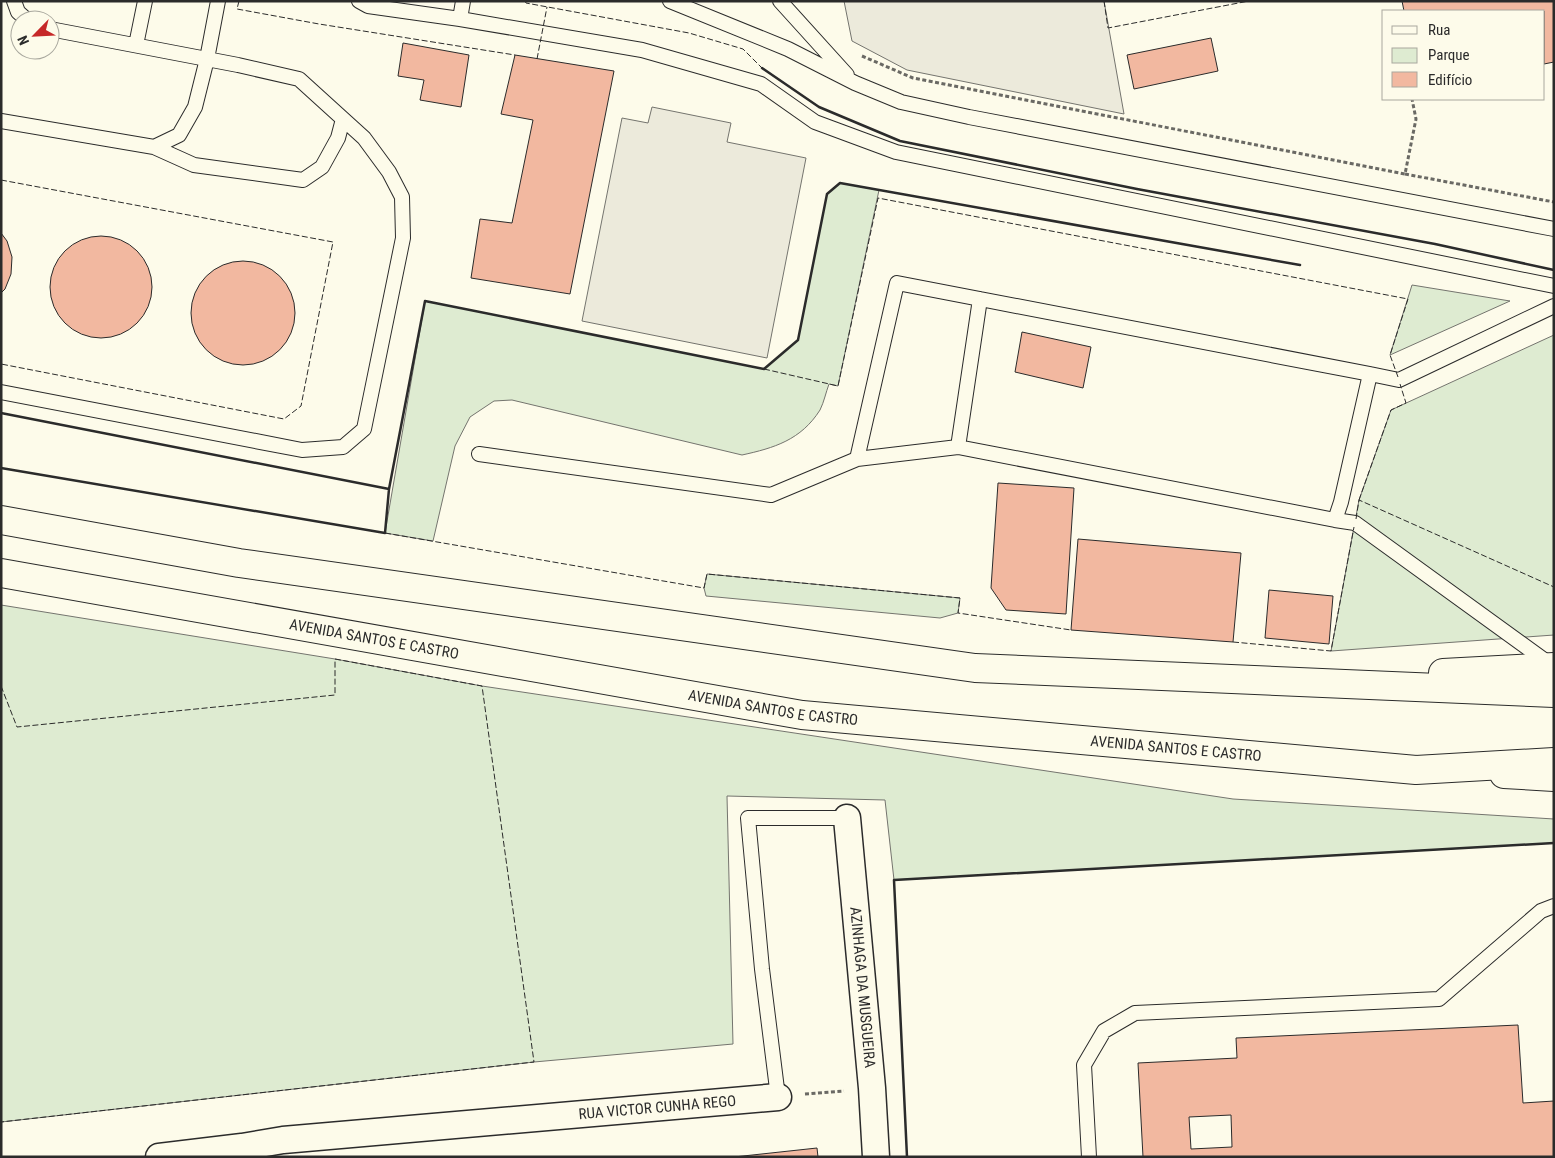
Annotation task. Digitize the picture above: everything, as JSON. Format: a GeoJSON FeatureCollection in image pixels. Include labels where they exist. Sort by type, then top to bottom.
{"type":"FeatureCollection","features":[{"type":"Feature","properties":{"kind":"main road"},"geometry":{"type":"LineString","coordinates":[[1,520],[248,564],[975,668],[1554,693]]}},
{"type":"Feature","properties":{"kind":"main road","name":"AVENIDA SANTOS E CASTRO"},"geometry":{"type":"LineString","coordinates":[[1,573],[802,715],[1416,770],[1554,762]]}},
{"type":"Feature","properties":{"kind":"main road"},"geometry":{"type":"LineString","coordinates":[[1288,682],[1554,667]]}},
{"type":"Feature","properties":{"kind":"main road"},"geometry":{"type":"LineString","coordinates":[[1430,769],[1554,777]]}},
{"type":"Feature","properties":{"kind":"street","name":"AZINHAGA DA MUSGUEIRA"},"geometry":{"type":"LineString","coordinates":[[847,818],[872,1088],[876,1157]]}},
{"type":"Feature","properties":{"kind":"street","name":"RUA VICTOR CUNHA REGO"},"geometry":{"type":"LineString","coordinates":[[159,1157],[288,1148],[778,1097]]}},
{"type":"Feature","properties":{"kind":"lane"},"geometry":{"type":"LineString","coordinates":[[136,45],[145,1]]}},
{"type":"Feature","properties":{"kind":"lane"},"geometry":{"type":"LineString","coordinates":[[154,147],[179,135],[195,107],[207,59],[218,1]]}},
{"type":"Feature","properties":{"kind":"lane"},"geometry":{"type":"LineString","coordinates":[[349,1],[642,50],[761,84],[815,122],[896,152],[1554,286]]}},
{"type":"Feature","properties":{"kind":"lane"},"geometry":{"type":"LineString","coordinates":[[460,19],[463,1]]}},
{"type":"Feature","properties":{"kind":"lane"},"geometry":{"type":"LineString","coordinates":[[670,1],[788,49],[855,83],[901,102],[969,117],[1554,229]]}},
{"type":"Feature","properties":{"kind":"lane"},"geometry":{"type":"LineString","coordinates":[[780,1],[855,83]]}},
{"type":"Feature","properties":{"kind":"lane"},"geometry":{"type":"LineString","coordinates":[[1,392],[302,450],[343,447],[364,429],[403,238],[402,197],[389,172],[364,138],[299,79],[60,31]]}},
{"type":"Feature","properties":{"kind":"lane"},"geometry":{"type":"LineString","coordinates":[[1,121],[154,147],[194,165],[303,180],[322,168],[338,138],[342,119]]}},
{"type":"Feature","properties":{"kind":"lane"},"geometry":{"type":"LineString","coordinates":[[857,459],[897,283],[1399,380],[1554,306]]}},
{"type":"Feature","properties":{"kind":"lane"},"geometry":{"type":"LineString","coordinates":[[958,448],[980,299]]}},
{"type":"Feature","properties":{"kind":"lane"},"geometry":{"type":"LineString","coordinates":[[1335,520],[1341,502],[1370,374]]}},
{"type":"Feature","properties":{"kind":"lane"},"geometry":{"type":"LineString","coordinates":[[479,454],[771,495],[857,459],[958,448],[1355,523],[1554,667]]}},
{"type":"Feature","properties":{"kind":"lane"},"geometry":{"type":"LineString","coordinates":[[778,1097],[762,969],[748,818],[847,818]]}},
{"type":"Feature","properties":{"kind":"lane"},"geometry":{"type":"LineString","coordinates":[[1089,1157],[1084,1065],[1104,1031],[1134,1013],[1439,999],[1542,912],[1554,906]]}},
{"type":"Feature","properties":{"kind":"path"},"geometry":{"type":"LineString","coordinates":[[861,56],[913,78],[1554,202]]}},
{"type":"Feature","properties":{"kind":"path"},"geometry":{"type":"LineString","coordinates":[[1405,174],[1416,119],[1412,100]]}},
{"type":"Feature","properties":{"kind":"path"},"geometry":{"type":"LineString","coordinates":[[778,1097],[872,1088]]}},
{"type":"Feature","properties":{"kind":"green space"},"geometry":{"type":"Polygon","coordinates":[[[840,183],[879,190],[838,386],[829,384],[820,410],[813,420],[795,436],[776,446],[742,455],[512,400],[494,401],[470,417],[455,446],[433,541],[385,533],[425,301],[764,369],[798,340],[827,194],[840,183]]]}},
{"type":"Feature","properties":{"kind":"green space"},"geometry":{"type":"Polygon","coordinates":[[[1412,285],[1510,301],[1390,355],[1412,285]]]}},
{"type":"Feature","properties":{"kind":"green space"},"geometry":{"type":"Polygon","coordinates":[[[1554,335],[1554,635],[1331,651],[1359,500],[1391,410],[1554,335]]]}},
{"type":"Feature","properties":{"kind":"green space"},"geometry":{"type":"Polygon","coordinates":[[[707,574],[960,598],[958,613],[940,618],[706,596],[704,588],[707,574]]]}},
{"type":"Feature","properties":{"kind":"green space"},"geometry":{"type":"Polygon","coordinates":[[[1,605],[335,659],[482,686],[1233,799],[1554,819],[1554,843],[894,880],[885,800],[727,796],[733,1044],[534,1062],[1,1122],[1,605]]]}},
{"type":"Feature","properties":{"kind":"shaded area"},"geometry":{"type":"Polygon","coordinates":[[[844,1],[1104,1],[1124,114],[907,70],[852,41],[844,1]]]}},
{"type":"Feature","properties":{"kind":"shaded area"},"geometry":{"type":"Polygon","coordinates":[[[652,107],[731,123],[727,142],[806,158],[767,358],[582,321],[622,118],[648,123],[652,107]]]}},
{"type":"Feature","properties":{"kind":"building"},"geometry":{"type":"Polygon","coordinates":[[[1402,1],[1554,1],[1554,62],[1545,64],[1545,10],[1404,10],[1402,1]]]}},
{"type":"Feature","properties":{"kind":"building"},"geometry":{"type":"Polygon","coordinates":[[[1211,38],[1218,71],[1134,89],[1127,55],[1211,38]]]}},
{"type":"Feature","properties":{"kind":"building"},"geometry":{"type":"Polygon","coordinates":[[[403,43],[469,55],[461,107],[420,100],[424,80],[398,76],[403,43]]]}},
{"type":"Feature","properties":{"kind":"building"},"geometry":{"type":"Polygon","coordinates":[[[515,55],[614,71],[570,294],[471,278],[480,219],[512,223],[533,120],[501,114],[515,55]]]}},
{"type":"Feature","properties":{"kind":"building"},"geometry":{"type":"Polygon","coordinates":[[[1,233],[7,241],[12,257],[11,274],[5,289],[1,293],[1,233]]]}},
{"type":"Feature","properties":{"kind":"building"},"geometry":{"type":"Polygon","coordinates":[[[101,236],[121,240],[137,251],[148,267],[152,287],[148,307],[137,323],[121,334],[101,338],[81,334],[65,323],[54,307],[50,287],[54,267],[65,251],[81,240],[101,236]]]}},
{"type":"Feature","properties":{"kind":"building"},"geometry":{"type":"Polygon","coordinates":[[[243,261],[263,265],[280,276],[291,293],[295,313],[291,333],[280,350],[263,361],[243,365],[223,361],[206,350],[195,333],[191,313],[195,293],[206,276],[223,265],[243,261]]]}},
{"type":"Feature","properties":{"kind":"building"},"geometry":{"type":"Polygon","coordinates":[[[1022,332],[1091,347],[1083,388],[1015,372],[1022,332]]]}},
{"type":"Feature","properties":{"kind":"building"},"geometry":{"type":"Polygon","coordinates":[[[998,483],[1074,488],[1066,614],[1006,610],[991,588],[998,483]]]}},
{"type":"Feature","properties":{"kind":"building"},"geometry":{"type":"Polygon","coordinates":[[[1078,539],[1241,553],[1233,642],[1071,630],[1078,539]]]}},
{"type":"Feature","properties":{"kind":"building"},"geometry":{"type":"Polygon","coordinates":[[[1269,590],[1333,596],[1329,644],[1265,638],[1269,590]]]}},
{"type":"Feature","properties":{"kind":"building"},"geometry":{"type":"Polygon","coordinates":[[[1518,1025],[1523,1103],[1554,1101],[1554,1157],[1143,1157],[1138,1063],[1237,1058],[1236,1038],[1518,1025]],[[1231,1115],[1189,1117],[1191,1149],[1232,1147],[1231,1115]]]}},
{"type":"Feature","properties":{"kind":"building"},"geometry":{"type":"Polygon","coordinates":[[[817,1148],[818,1157],[734,1157],[817,1148]]]}},
{"type":"Feature","properties":{"kind":"fence"},"geometry":{"type":"LineString","coordinates":[[239,1],[237,9],[515,55]]}},
{"type":"Feature","properties":{"kind":"fence"},"geometry":{"type":"LineString","coordinates":[[525,1],[526,3],[689,33],[743,49],[762,68]]}},
{"type":"Feature","properties":{"kind":"fence"},"geometry":{"type":"LineString","coordinates":[[1104,1],[1108,28],[1249,1]]}},
{"type":"Feature","properties":{"kind":"fence"},"geometry":{"type":"LineString","coordinates":[[537,59],[547,7]]}},
{"type":"Feature","properties":{"kind":"fence"},"geometry":{"type":"LineString","coordinates":[[1,180],[333,242],[301,406],[284,419],[1,364]]}},
{"type":"Feature","properties":{"kind":"fence"},"geometry":{"type":"LineString","coordinates":[[764,369],[838,386],[878,198],[1408,299],[1390,355],[1398,377]]}},
{"type":"Feature","properties":{"kind":"fence"},"geometry":{"type":"LineString","coordinates":[[1359,500],[1391,410],[1406,403],[1400,384]]}},
{"type":"Feature","properties":{"kind":"fence"},"geometry":{"type":"LineString","coordinates":[[1356,519],[1359,500],[1554,587]]}},
{"type":"Feature","properties":{"kind":"fence"},"geometry":{"type":"LineString","coordinates":[[1233,642],[1331,651],[1354,527]]}},
{"type":"Feature","properties":{"kind":"fence"},"geometry":{"type":"LineString","coordinates":[[385,533],[704,588],[707,574],[960,598],[958,613],[1071,630]]}},
{"type":"Feature","properties":{"kind":"fence"},"geometry":{"type":"LineString","coordinates":[[1,686],[17,727],[335,695],[335,659],[482,686],[534,1062],[1,1122]]}},
{"type":"Feature","properties":{"kind":"wall"},"geometry":{"type":"LineString","coordinates":[[762,68],[819,107],[900,141],[1137,189],[1435,244],[1554,270]]}},
{"type":"Feature","properties":{"kind":"wall"},"geometry":{"type":"LineString","coordinates":[[1,413],[389,489],[425,301],[764,369],[798,340],[827,194],[840,183],[1300,265]]}},
{"type":"Feature","properties":{"kind":"wall"},"geometry":{"type":"LineString","coordinates":[[1,468],[385,533],[389,489]]}},
{"type":"Feature","properties":{"kind":"wall"},"geometry":{"type":"LineString","coordinates":[[907,1157],[894,880],[1554,843]]}}]}
